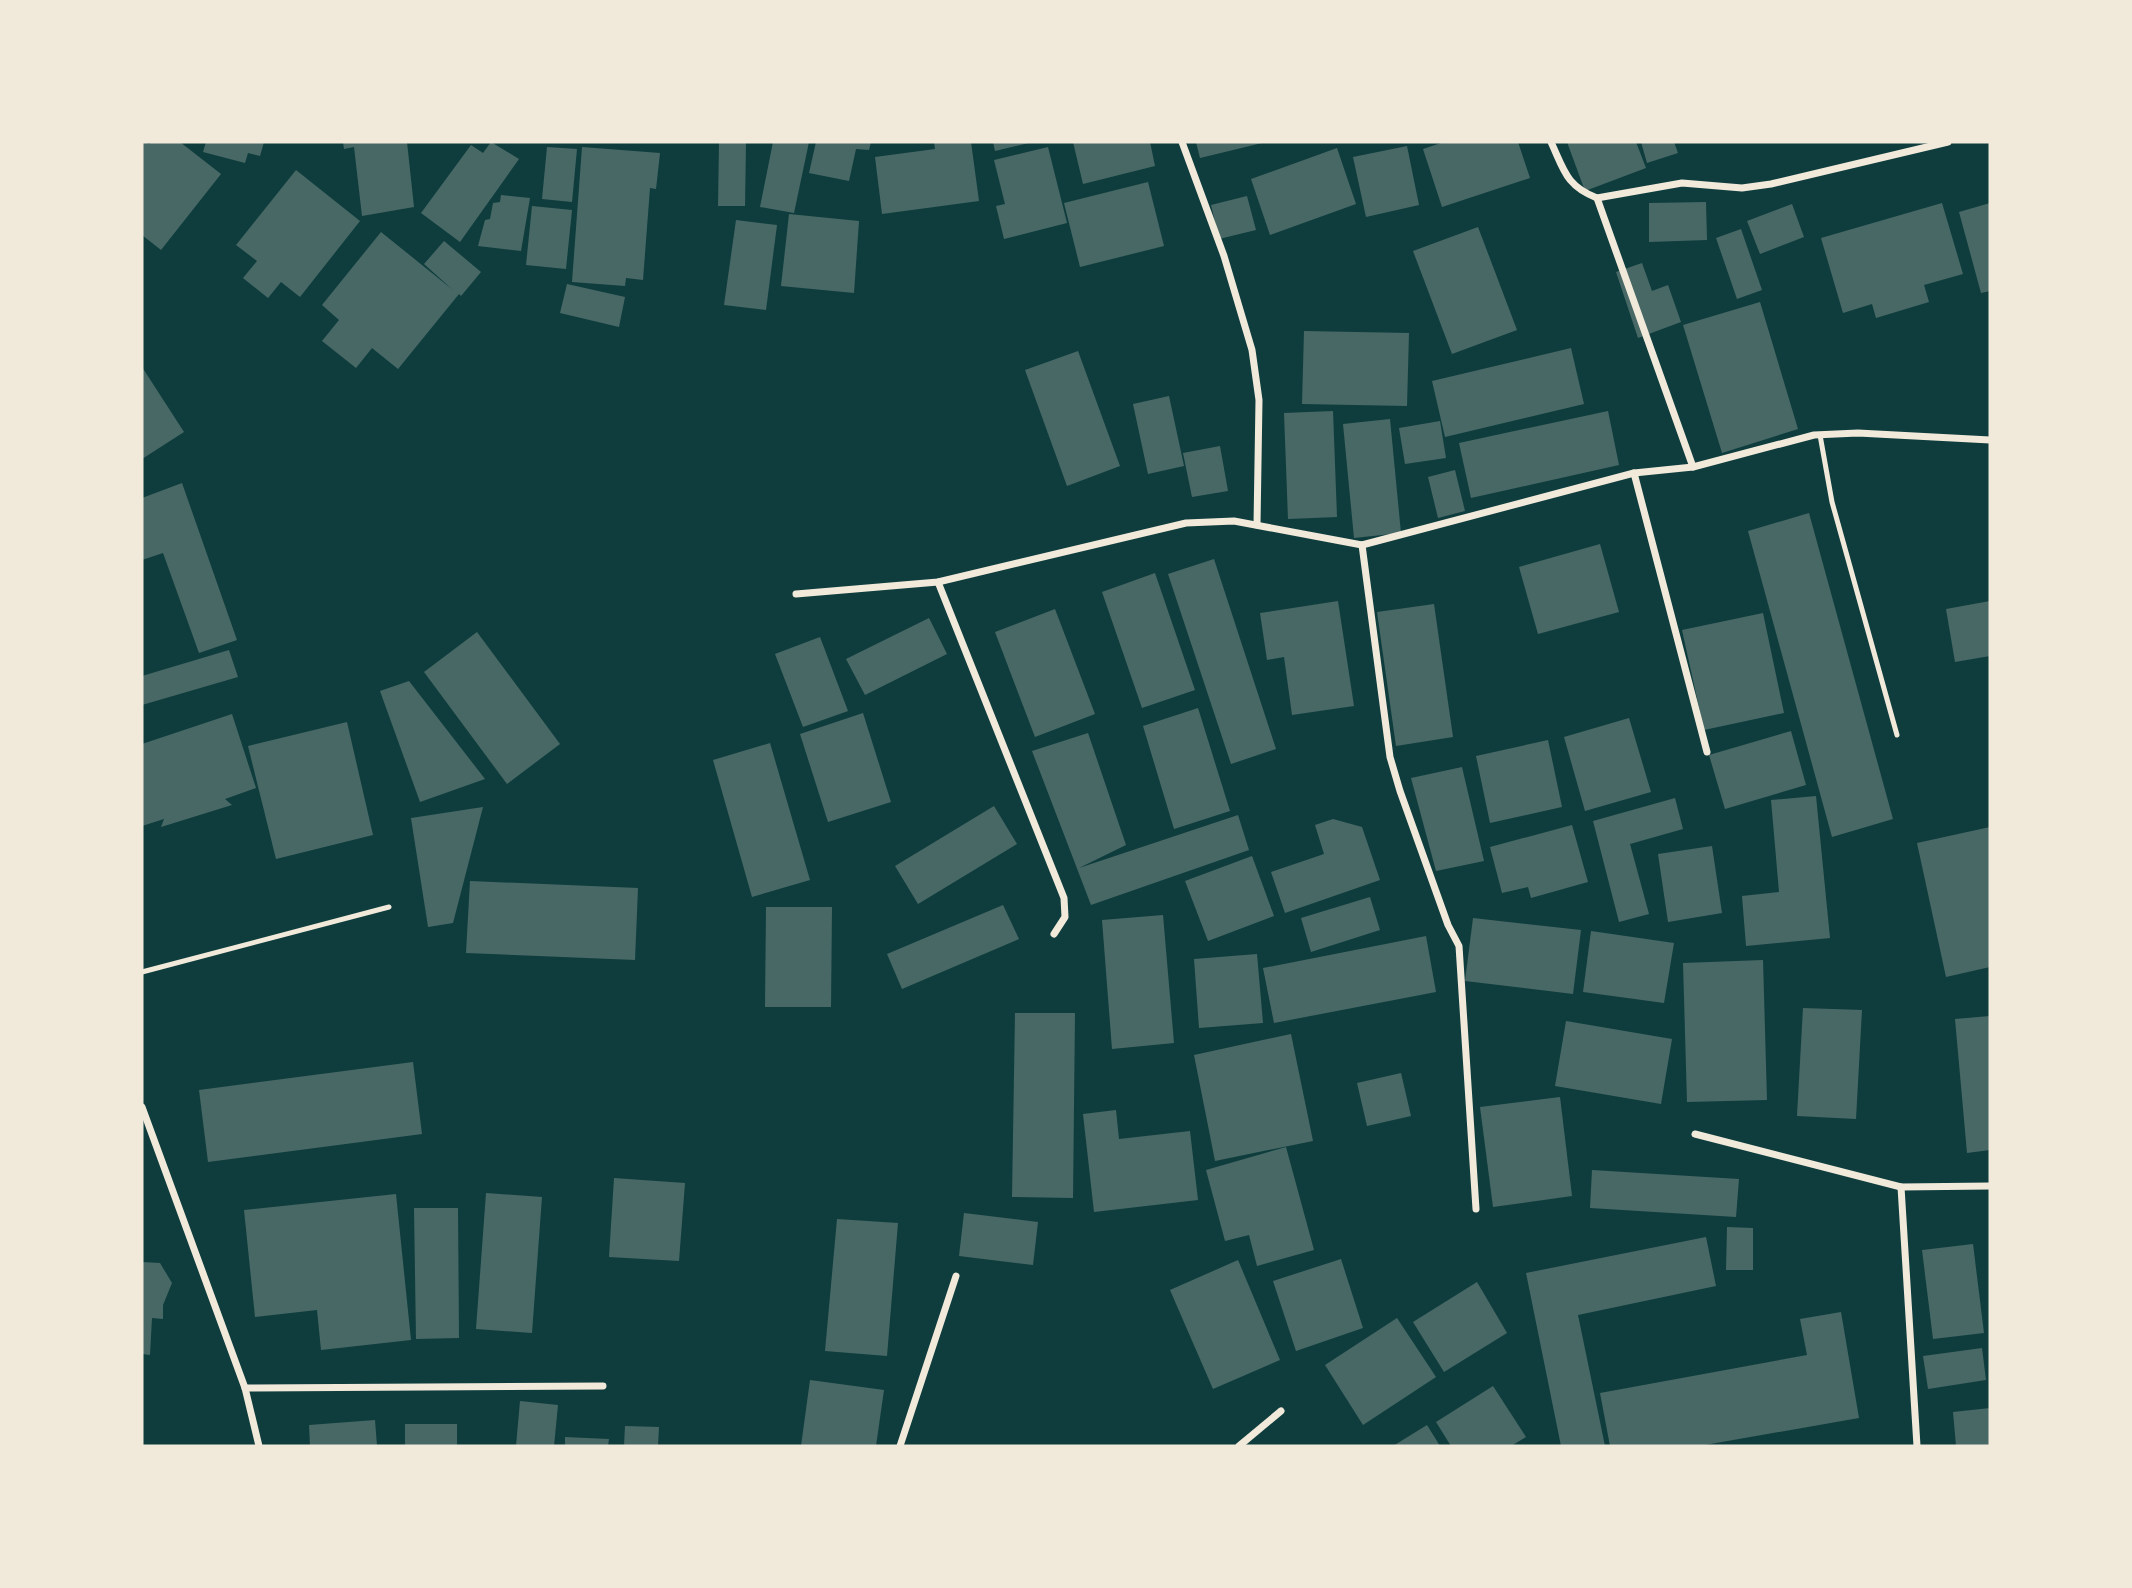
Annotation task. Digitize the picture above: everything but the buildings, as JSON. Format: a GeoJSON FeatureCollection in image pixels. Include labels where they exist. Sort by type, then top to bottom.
{"type":"FeatureCollection","features":[{"type":"Feature","properties":{"kind":"street"},"geometry":{"type":"LineString","coordinates":[[1182,142],[1224,256],[1252,349],[1259,400],[1256,525]]}},
{"type":"Feature","properties":{"kind":"street"},"geometry":{"type":"LineString","coordinates":[[1551,142],[1568,178],[1581,191],[1597,198],[1682,183],[1742,188],[1771,184],[1948,142]]}},
{"type":"Feature","properties":{"kind":"street"},"geometry":{"type":"LineString","coordinates":[[1597,198],[1693,467]]}},
{"type":"Feature","properties":{"kind":"street"},"geometry":{"type":"LineString","coordinates":[[796,594],[938,582],[1186,523],[1234,521],[1362,545],[1634,473],[1693,467],[1820,435],[1858,433],[1990,440]]}},
{"type":"Feature","properties":{"kind":"street"},"geometry":{"type":"LineString","coordinates":[[1634,473],[1707,751]]}},
{"type":"Feature","properties":{"kind":"street"},"geometry":{"type":"LineString","coordinates":[[1362,545],[1390,757],[1404,804],[1448,925],[1459,946],[1476,1209]]}},
{"type":"Feature","properties":{"kind":"street"},"geometry":{"type":"LineString","coordinates":[[938,582],[1063,898],[1065,917],[1054,934]]}},
{"type":"Feature","properties":{"kind":"street"},"geometry":{"type":"LineString","coordinates":[[142,1107],[244,1388],[259,1446]]}},
{"type":"Feature","properties":{"kind":"street"},"geometry":{"type":"LineString","coordinates":[[1695,1133],[1901,1186],[1990,1186]]}},
{"type":"Feature","properties":{"kind":"street"},"geometry":{"type":"LineString","coordinates":[[1901,1186],[1917,1446]]}},
{"type":"Feature","properties":{"kind":"street"},"geometry":{"type":"LineString","coordinates":[[900,1446],[956,1276]]}},
{"type":"Feature","properties":{"kind":"street"},"geometry":{"type":"LineString","coordinates":[[244,1388],[603,1387]]}},
{"type":"Feature","properties":{"kind":"street"},"geometry":{"type":"LineString","coordinates":[[1239,1446],[1281,1411]]}},
{"type":"Feature","properties":{"kind":"lane"},"geometry":{"type":"LineString","coordinates":[[1820,435],[1832,502],[1897,734]]}},
{"type":"Feature","properties":{"kind":"lane"},"geometry":{"type":"LineString","coordinates":[[142,972],[389,907]]}}]}
